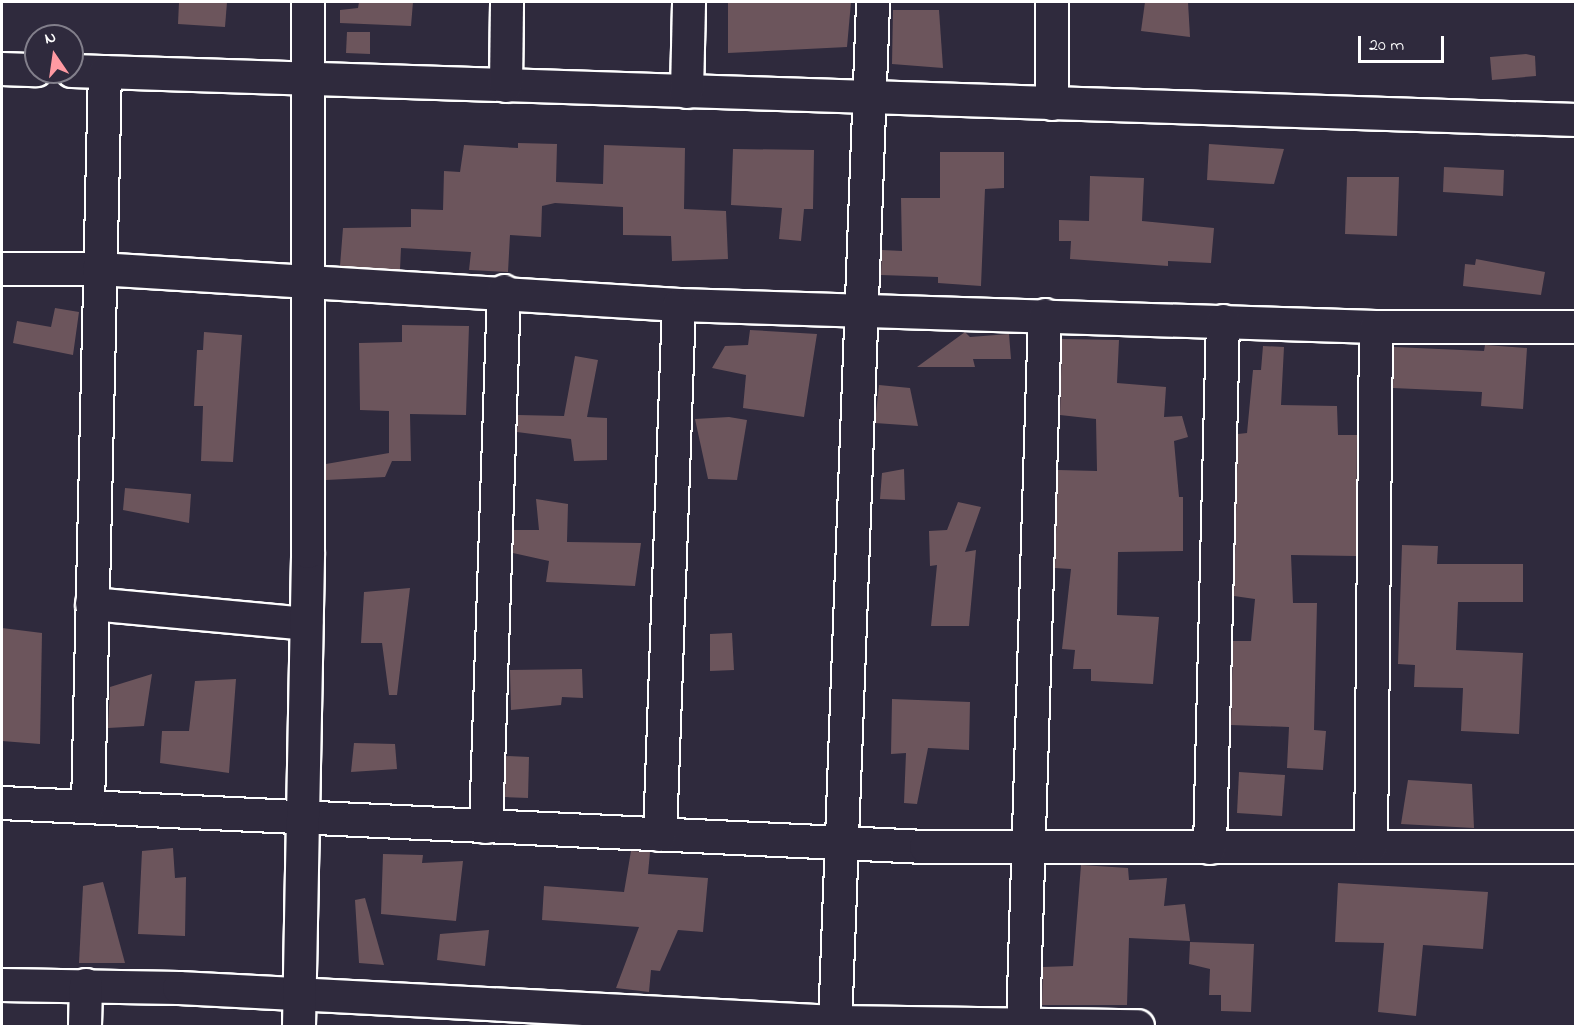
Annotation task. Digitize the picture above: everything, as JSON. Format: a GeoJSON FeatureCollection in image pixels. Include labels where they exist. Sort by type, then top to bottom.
{"type":"FeatureCollection","features":[{"type":"Feature","properties":{"kind":"street"},"geometry":{"type":"LineString","coordinates":[[299,1026],[306,624],[305,281],[308,2]]}},
{"type":"Feature","properties":{"kind":"street"},"geometry":{"type":"LineString","coordinates":[[506,86],[507,2]]}},
{"type":"Feature","properties":{"kind":"street"},"geometry":{"type":"LineString","coordinates":[[687,92],[689,2]]}},
{"type":"Feature","properties":{"kind":"street"},"geometry":{"type":"LineString","coordinates":[[835,1024],[843,844],[858,309],[871,96],[873,2]]}},
{"type":"Feature","properties":{"kind":"street"},"geometry":{"type":"LineString","coordinates":[[1052,2],[1052,104]]}},
{"type":"Feature","properties":{"kind":"street"},"geometry":{"type":"LineString","coordinates":[[2,69],[24,70]]}},
{"type":"Feature","properties":{"kind":"street"},"geometry":{"type":"LineString","coordinates":[[84,71],[309,76],[506,86],[1575,120]]}},
{"type":"Feature","properties":{"kind":"street"},"geometry":{"type":"LineString","coordinates":[[88,807],[105,72]]}},
{"type":"Feature","properties":{"kind":"street"},"geometry":{"type":"LineString","coordinates":[[2,269],[99,269],[504,291],[679,304],[1376,327],[1575,327]]}},
{"type":"Feature","properties":{"kind":"street"},"geometry":{"type":"LineString","coordinates":[[486,827],[504,291]]}},
{"type":"Feature","properties":{"kind":"street"},"geometry":{"type":"LineString","coordinates":[[660,836],[679,304]]}},
{"type":"Feature","properties":{"kind":"street"},"geometry":{"type":"LineString","coordinates":[[1023,1026],[1031,848],[1044,315]]}},
{"type":"Feature","properties":{"kind":"street"},"geometry":{"type":"LineString","coordinates":[[1210,848],[1223,321]]}},
{"type":"Feature","properties":{"kind":"street"},"geometry":{"type":"LineString","coordinates":[[1371,847],[1376,327]]}},
{"type":"Feature","properties":{"kind":"street"},"geometry":{"type":"LineString","coordinates":[[92,604],[306,624]]}},
{"type":"Feature","properties":{"kind":"street"},"geometry":{"type":"LineString","coordinates":[[2,803],[843,844],[1031,848],[1575,847]]}},
{"type":"Feature","properties":{"kind":"street"},"geometry":{"type":"LineString","coordinates":[[2,985],[86,985],[835,1024],[1138,1026]]}},
{"type":"Feature","properties":{"kind":"street"},"geometry":{"type":"LineString","coordinates":[[85,1026],[86,985]]}},
{"type":"Feature","properties":{"kind":"building"},"geometry":{"type":"Polygon","coordinates":[[[179,2],[227,2],[225,27],[178,24],[179,2]]]}},
{"type":"Feature","properties":{"kind":"building"},"geometry":{"type":"Polygon","coordinates":[[[359,2],[413,2],[411,26],[340,23],[340,10],[358,8],[359,2]]]}},
{"type":"Feature","properties":{"kind":"building"},"geometry":{"type":"Polygon","coordinates":[[[728,2],[851,2],[847,47],[728,53],[728,2]]]}},
{"type":"Feature","properties":{"kind":"building"},"geometry":{"type":"Polygon","coordinates":[[[1145,2],[1188,2],[1190,37],[1141,31],[1145,2]]]}},
{"type":"Feature","properties":{"kind":"building"},"geometry":{"type":"Polygon","coordinates":[[[893,10],[939,10],[943,68],[892,64],[893,10]]]}},
{"type":"Feature","properties":{"kind":"building"},"geometry":{"type":"Polygon","coordinates":[[[347,32],[370,32],[370,54],[346,53],[347,32]]]}},
{"type":"Feature","properties":{"kind":"building"},"geometry":{"type":"Polygon","coordinates":[[[1526,54],[1535,56],[1536,76],[1492,80],[1490,57],[1526,54]]]}},
{"type":"Feature","properties":{"kind":"building"},"geometry":{"type":"Polygon","coordinates":[[[518,143],[557,144],[556,182],[603,184],[604,145],[685,148],[684,209],[726,211],[728,259],[672,261],[671,236],[623,235],[623,207],[555,203],[542,206],[541,237],[510,235],[508,272],[469,270],[471,252],[401,248],[400,270],[340,266],[343,228],[411,227],[411,209],[443,210],[444,171],[460,172],[464,145],[518,148],[518,143]]]}},
{"type":"Feature","properties":{"kind":"building"},"geometry":{"type":"Polygon","coordinates":[[[1209,144],[1284,149],[1274,184],[1207,180],[1209,144]]]}},
{"type":"Feature","properties":{"kind":"building"},"geometry":{"type":"Polygon","coordinates":[[[733,149],[814,150],[813,209],[804,209],[801,241],[779,239],[782,208],[731,205],[733,149]]]}},
{"type":"Feature","properties":{"kind":"building"},"geometry":{"type":"Polygon","coordinates":[[[940,152],[1004,152],[1004,188],[985,189],[981,286],[938,283],[938,277],[881,275],[882,250],[902,251],[901,198],[940,198],[940,152]]]}},
{"type":"Feature","properties":{"kind":"building"},"geometry":{"type":"Polygon","coordinates":[[[1444,167],[1504,170],[1503,196],[1443,192],[1444,167]]]}},
{"type":"Feature","properties":{"kind":"building"},"geometry":{"type":"Polygon","coordinates":[[[1090,176],[1144,178],[1142,221],[1214,228],[1211,263],[1168,261],[1168,266],[1070,259],[1071,241],[1059,241],[1059,220],[1089,221],[1090,176]]]}},
{"type":"Feature","properties":{"kind":"building"},"geometry":{"type":"Polygon","coordinates":[[[1347,177],[1399,177],[1397,236],[1345,234],[1347,177]]]}},
{"type":"Feature","properties":{"kind":"building"},"geometry":{"type":"Polygon","coordinates":[[[1476,259],[1545,272],[1541,295],[1463,286],[1465,264],[1475,265],[1476,259]]]}},
{"type":"Feature","properties":{"kind":"building"},"geometry":{"type":"Polygon","coordinates":[[[55,308],[79,312],[73,355],[13,343],[17,321],[51,327],[55,308]]]}},
{"type":"Feature","properties":{"kind":"building"},"geometry":{"type":"Polygon","coordinates":[[[402,325],[469,326],[466,415],[410,414],[411,461],[392,461],[385,477],[326,480],[326,464],[389,453],[389,411],[360,410],[359,343],[402,342],[402,325]]]}},
{"type":"Feature","properties":{"kind":"building"},"geometry":{"type":"Polygon","coordinates":[[[750,330],[817,334],[804,417],[743,408],[746,375],[712,368],[725,346],[748,345],[750,330]]]}},
{"type":"Feature","properties":{"kind":"building"},"geometry":{"type":"Polygon","coordinates":[[[204,332],[242,335],[233,462],[201,461],[203,406],[194,406],[197,350],[203,350],[204,332]]]}},
{"type":"Feature","properties":{"kind":"building"},"geometry":{"type":"Polygon","coordinates":[[[965,332],[970,337],[1009,334],[1011,359],[973,359],[975,367],[917,367],[965,332]]]}},
{"type":"Feature","properties":{"kind":"building"},"geometry":{"type":"Polygon","coordinates":[[[1062,339],[1119,340],[1117,383],[1166,387],[1164,417],[1182,416],[1188,437],[1174,441],[1179,497],[1183,497],[1183,551],[1118,552],[1117,615],[1159,617],[1153,684],[1091,681],[1091,669],[1073,669],[1075,650],[1062,649],[1071,569],[1055,568],[1058,470],[1097,471],[1096,419],[1060,415],[1062,339]]]}},
{"type":"Feature","properties":{"kind":"building"},"geometry":{"type":"Polygon","coordinates":[[[1485,345],[1527,348],[1523,409],[1481,406],[1482,392],[1393,388],[1394,347],[1484,351],[1485,345]]]}},
{"type":"Feature","properties":{"kind":"building"},"geometry":{"type":"Polygon","coordinates":[[[1263,346],[1284,347],[1281,405],[1337,406],[1338,435],[1357,435],[1356,556],[1291,555],[1293,603],[1317,603],[1314,730],[1326,731],[1323,770],[1287,768],[1289,727],[1231,725],[1233,641],[1251,641],[1255,599],[1234,596],[1238,434],[1247,433],[1253,370],[1261,370],[1263,346]]]}},
{"type":"Feature","properties":{"kind":"building"},"geometry":{"type":"Polygon","coordinates":[[[575,356],[598,360],[587,417],[607,418],[607,460],[574,461],[571,439],[517,432],[518,415],[564,416],[575,356]]]}},
{"type":"Feature","properties":{"kind":"building"},"geometry":{"type":"Polygon","coordinates":[[[879,385],[910,388],[918,426],[875,423],[879,385]]]}},
{"type":"Feature","properties":{"kind":"building"},"geometry":{"type":"Polygon","coordinates":[[[729,417],[747,420],[737,480],[708,479],[695,419],[729,417]]]}},
{"type":"Feature","properties":{"kind":"building"},"geometry":{"type":"Polygon","coordinates":[[[904,469],[905,500],[880,499],[882,473],[904,469]]]}},
{"type":"Feature","properties":{"kind":"building"},"geometry":{"type":"Polygon","coordinates":[[[125,488],[191,494],[189,523],[123,510],[125,488]]]}},
{"type":"Feature","properties":{"kind":"building"},"geometry":{"type":"Polygon","coordinates":[[[536,499],[568,504],[567,542],[641,543],[635,586],[546,582],[549,561],[513,553],[514,530],[539,530],[536,499]]]}},
{"type":"Feature","properties":{"kind":"building"},"geometry":{"type":"Polygon","coordinates":[[[958,502],[981,507],[965,552],[976,550],[969,626],[931,626],[937,565],[930,566],[929,531],[947,530],[958,502]]]}},
{"type":"Feature","properties":{"kind":"building"},"geometry":{"type":"Polygon","coordinates":[[[1402,545],[1438,546],[1437,564],[1523,564],[1523,602],[1458,602],[1456,650],[1523,653],[1519,734],[1461,731],[1463,688],[1414,687],[1415,665],[1398,664],[1402,545]]]}},
{"type":"Feature","properties":{"kind":"building"},"geometry":{"type":"Polygon","coordinates":[[[410,588],[397,695],[389,695],[382,643],[361,643],[364,592],[410,588]]]}},
{"type":"Feature","properties":{"kind":"building"},"geometry":{"type":"Polygon","coordinates":[[[2,628],[42,633],[40,744],[2,741],[2,628]]]}},
{"type":"Feature","properties":{"kind":"building"},"geometry":{"type":"Polygon","coordinates":[[[732,633],[734,670],[710,671],[710,634],[732,633]]]}},
{"type":"Feature","properties":{"kind":"building"},"geometry":{"type":"Polygon","coordinates":[[[582,669],[583,698],[562,697],[561,705],[511,710],[510,670],[582,669]]]}},
{"type":"Feature","properties":{"kind":"building"},"geometry":{"type":"Polygon","coordinates":[[[152,674],[144,726],[108,728],[110,687],[152,674]]]}},
{"type":"Feature","properties":{"kind":"building"},"geometry":{"type":"Polygon","coordinates":[[[236,679],[229,773],[160,763],[162,731],[189,731],[195,681],[236,679]]]}},
{"type":"Feature","properties":{"kind":"building"},"geometry":{"type":"Polygon","coordinates":[[[892,699],[970,702],[969,750],[928,748],[917,804],[904,803],[906,753],[891,754],[892,699]]]}},
{"type":"Feature","properties":{"kind":"building"},"geometry":{"type":"Polygon","coordinates":[[[354,743],[395,744],[397,769],[351,772],[354,743]]]}},
{"type":"Feature","properties":{"kind":"building"},"geometry":{"type":"Polygon","coordinates":[[[506,756],[529,757],[528,798],[505,797],[506,756]]]}},
{"type":"Feature","properties":{"kind":"building"},"geometry":{"type":"Polygon","coordinates":[[[1239,772],[1285,775],[1282,816],[1237,813],[1239,772]]]}},
{"type":"Feature","properties":{"kind":"building"},"geometry":{"type":"Polygon","coordinates":[[[1408,780],[1472,784],[1474,828],[1401,824],[1408,780]]]}},
{"type":"Feature","properties":{"kind":"building"},"geometry":{"type":"Polygon","coordinates":[[[173,848],[175,878],[186,877],[185,936],[138,934],[142,851],[173,848]]]}},
{"type":"Feature","properties":{"kind":"building"},"geometry":{"type":"Polygon","coordinates":[[[631,851],[650,852],[648,874],[708,878],[703,932],[678,930],[660,971],[651,970],[649,992],[616,988],[639,927],[542,920],[544,886],[624,892],[631,851]]]}},
{"type":"Feature","properties":{"kind":"building"},"geometry":{"type":"Polygon","coordinates":[[[383,854],[423,855],[422,863],[463,861],[456,921],[381,914],[383,854]]]}},
{"type":"Feature","properties":{"kind":"building"},"geometry":{"type":"Polygon","coordinates":[[[1081,865],[1128,868],[1129,880],[1167,878],[1164,906],[1185,904],[1190,941],[1129,938],[1127,1005],[1042,1005],[1043,967],[1073,966],[1081,865]]]}},
{"type":"Feature","properties":{"kind":"building"},"geometry":{"type":"Polygon","coordinates":[[[103,882],[125,963],[79,963],[83,886],[103,882]]]}},
{"type":"Feature","properties":{"kind":"building"},"geometry":{"type":"Polygon","coordinates":[[[1338,883],[1488,892],[1483,949],[1423,945],[1416,1016],[1378,1012],[1384,943],[1335,942],[1338,883]]]}},
{"type":"Feature","properties":{"kind":"building"},"geometry":{"type":"Polygon","coordinates":[[[365,898],[384,965],[359,963],[355,900],[365,898]]]}},
{"type":"Feature","properties":{"kind":"building"},"geometry":{"type":"Polygon","coordinates":[[[489,930],[485,966],[437,960],[440,934],[489,930]]]}},
{"type":"Feature","properties":{"kind":"building"},"geometry":{"type":"Polygon","coordinates":[[[1190,942],[1254,944],[1251,1012],[1221,1011],[1221,995],[1209,995],[1210,969],[1189,964],[1190,942]]]}}]}
